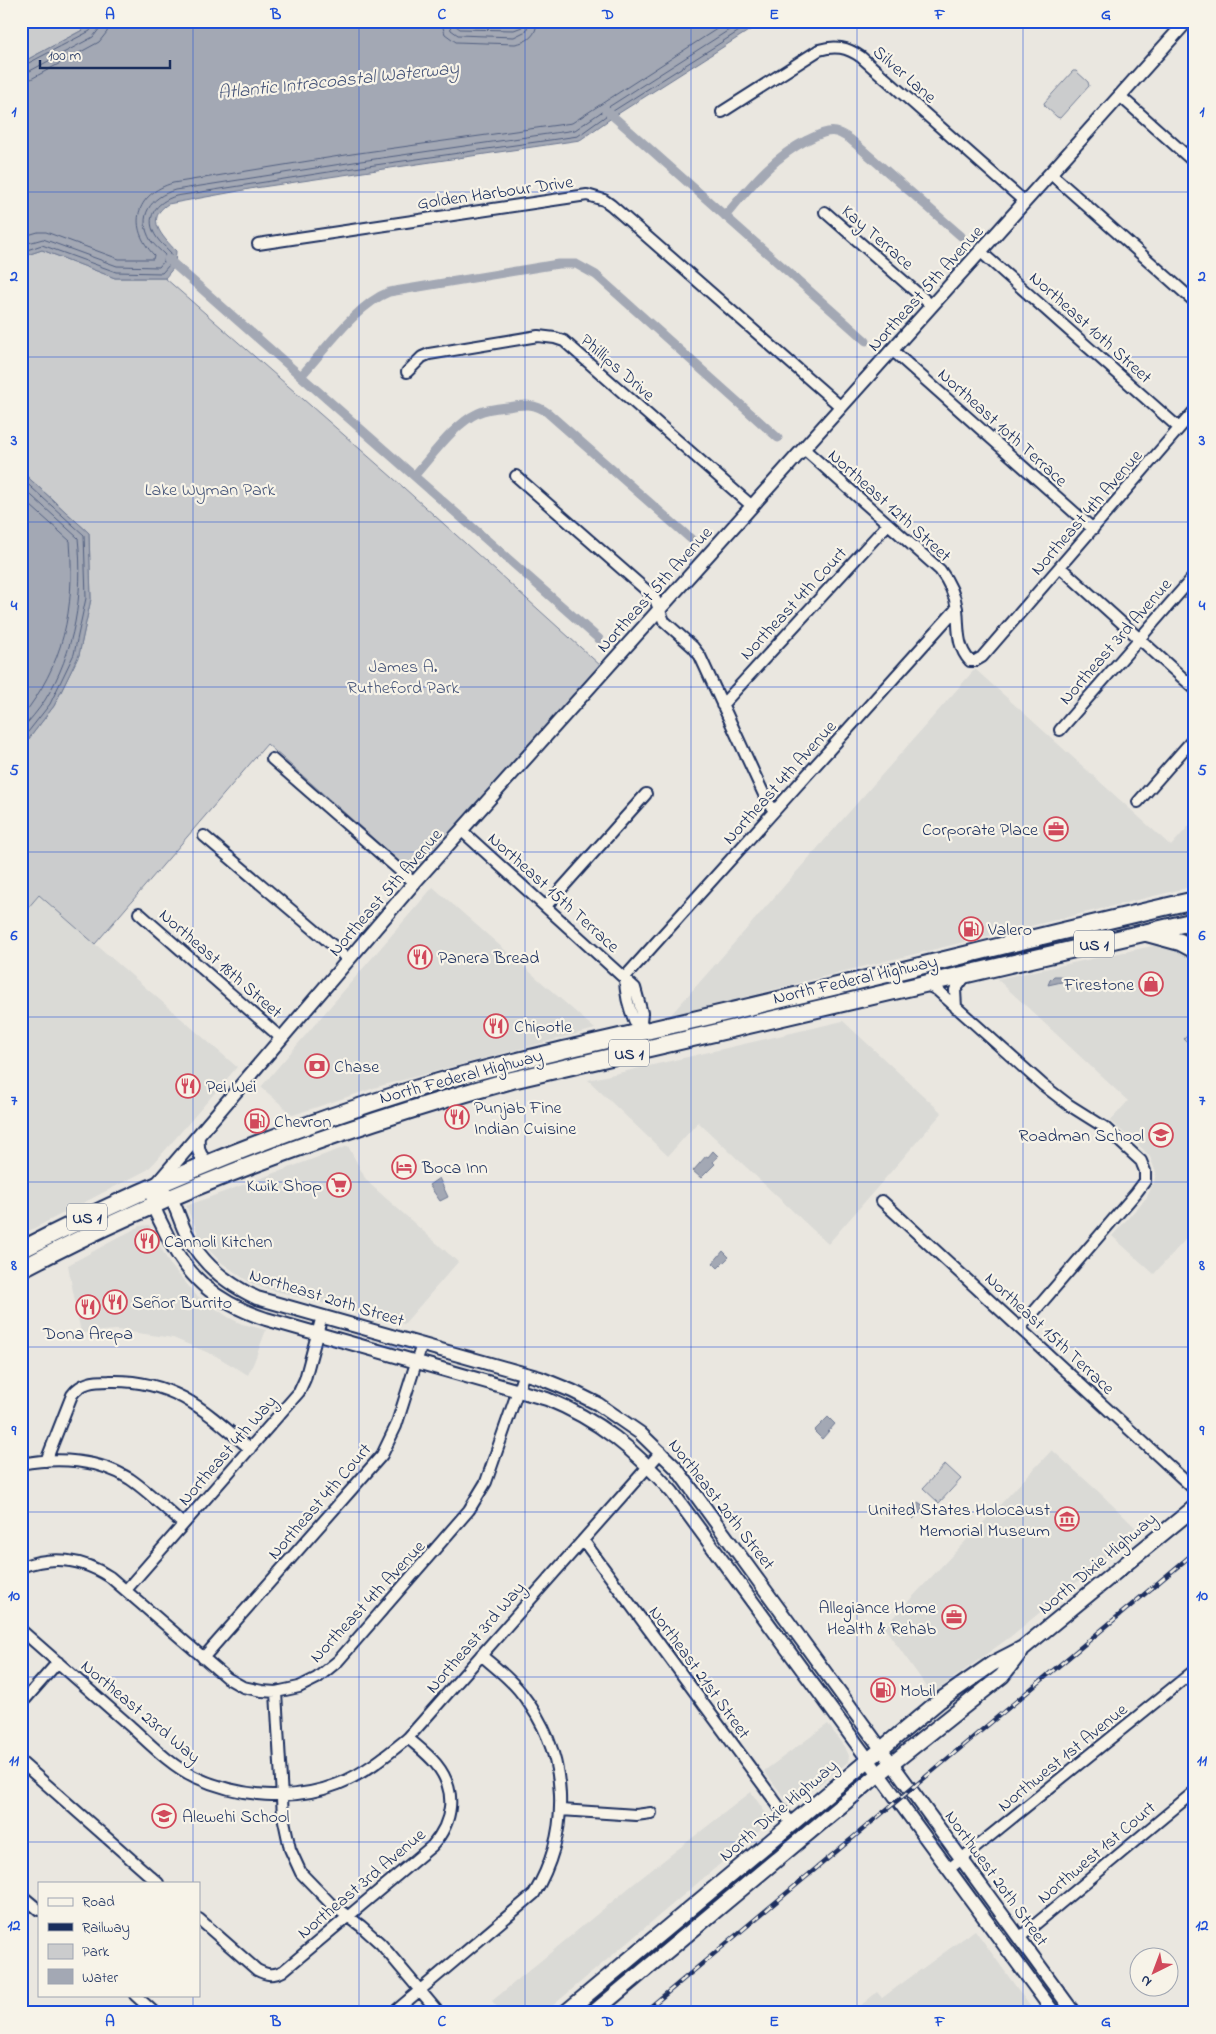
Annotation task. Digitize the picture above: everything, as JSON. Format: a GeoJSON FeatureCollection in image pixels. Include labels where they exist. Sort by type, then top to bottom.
{"type":"FeatureCollection","features":[{"type":"Feature","properties":{"kind":"main road","name":"US 1"},"geometry":{"type":"LineString","coordinates":[[1170,906],[1195,900]]}},
{"type":"Feature","properties":{"kind":"main road","name":"North Federal Highway"},"geometry":{"type":"LineString","coordinates":[[21,1250],[62,1229],[208,1163],[322,1120],[416,1088],[507,1063],[962,957],[1170,906]]}},
{"type":"Feature","properties":{"kind":"main road"},"geometry":{"type":"LineString","coordinates":[[1151,931],[1167,920],[1170,906],[1195,921]]}},
{"type":"Feature","properties":{"kind":"main road","name":"North Federal Highway"},"geometry":{"type":"LineString","coordinates":[[21,1269],[204,1182],[327,1136],[397,1113],[512,1080],[1195,921]]}},
{"type":"Feature","properties":{"kind":"main road"},"geometry":{"type":"LineString","coordinates":[[1151,931],[1195,950]]}},
{"type":"Feature","properties":{"kind":"main road"},"geometry":{"type":"LineString","coordinates":[[950,978],[957,970],[962,957]]}},
{"type":"Feature","properties":{"kind":"main road"},"geometry":{"type":"LineString","coordinates":[[646,1049],[648,1042],[654,1036],[670,1026]]}},
{"type":"Feature","properties":{"kind":"main road"},"geometry":{"type":"LineString","coordinates":[[617,1056],[632,1045],[640,1032]]}},
{"type":"Feature","properties":{"kind":"main road"},"geometry":{"type":"LineString","coordinates":[[397,1113],[413,1098],[416,1088]]}},
{"type":"Feature","properties":{"kind":"main road"},"geometry":{"type":"LineString","coordinates":[[322,1120],[327,1136]]}},
{"type":"Feature","properties":{"kind":"main road","name":"North Dixie Highway"},"geometry":{"type":"LineString","coordinates":[[565,2013],[939,1701],[992,1664],[1023,1648],[1195,1507]]}},
{"type":"Feature","properties":{"kind":"main road","name":"North Dixie Highway"},"geometry":{"type":"LineString","coordinates":[[593,2013],[879,1774],[1002,1676],[1023,1648]]}},
{"type":"Feature","properties":{"kind":"main road"},"geometry":{"type":"LineString","coordinates":[[668,1926],[679,1941]]}},
{"type":"Feature","properties":{"kind":"street"},"geometry":{"type":"LineString","coordinates":[[1187,21],[1195,28]]}},
{"type":"Feature","properties":{"kind":"street","name":"Northeast 5th Avenue"},"geometry":{"type":"LineString","coordinates":[[154,1187],[414,883],[1187,21]]}},
{"type":"Feature","properties":{"kind":"street","name":"Silver Lane"},"geometry":{"type":"LineString","coordinates":[[722,112],[819,50],[846,48],[861,57],[1025,202]]}},
{"type":"Feature","properties":{"kind":"street"},"geometry":{"type":"LineString","coordinates":[[1120,96],[1195,163]]}},
{"type":"Feature","properties":{"kind":"street"},"geometry":{"type":"LineString","coordinates":[[1051,174],[1195,302]]}},
{"type":"Feature","properties":{"kind":"street","name":"Golden Harbour Drive"},"geometry":{"type":"LineString","coordinates":[[258,244],[587,196],[596,197],[611,205],[841,407]]}},
{"type":"Feature","properties":{"kind":"street","name":"Kay Terrace"},"geometry":{"type":"LineString","coordinates":[[825,212],[932,306]]}},
{"type":"Feature","properties":{"kind":"street","name":"Northeast 10th Street"},"geometry":{"type":"LineString","coordinates":[[981,252],[1179,428]]}},
{"type":"Feature","properties":{"kind":"street","name":"Phillips Drive"},"geometry":{"type":"LineString","coordinates":[[407,372],[422,357],[429,354],[538,336],[564,341],[752,506]]}},
{"type":"Feature","properties":{"kind":"street","name":"Northeast 10th Terrace"},"geometry":{"type":"LineString","coordinates":[[892,350],[1093,529]]}},
{"type":"Feature","properties":{"kind":"street","name":"Northeast 4th Avenue"},"geometry":{"type":"LineString","coordinates":[[982,657],[1195,410]]}},
{"type":"Feature","properties":{"kind":"street","name":"Northeast 12th Street"},"geometry":{"type":"LineString","coordinates":[[804,449],[940,570],[950,585],[957,608],[959,641],[962,649],[970,661],[975,661],[982,657]]}},
{"type":"Feature","properties":{"kind":"street"},"geometry":{"type":"LineString","coordinates":[[516,476],[654,597],[664,621],[693,646],[700,656],[766,799],[774,811]]}},
{"type":"Feature","properties":{"kind":"street","name":"Northeast 4th Court"},"geometry":{"type":"LineString","coordinates":[[722,705],[888,524]]}},
{"type":"Feature","properties":{"kind":"street"},"geometry":{"type":"LineString","coordinates":[[1060,567],[1195,688]]}},
{"type":"Feature","properties":{"kind":"street","name":"Northeast 3rd Avenue"},"geometry":{"type":"LineString","coordinates":[[1060,730],[1195,574]]}},
{"type":"Feature","properties":{"kind":"street","name":"Northeast 4th Avenue"},"geometry":{"type":"LineString","coordinates":[[625,977],[957,608]]}},
{"type":"Feature","properties":{"kind":"street"},"geometry":{"type":"LineString","coordinates":[[1138,802],[1195,737]]}},
{"type":"Feature","properties":{"kind":"street"},"geometry":{"type":"LineString","coordinates":[[272,759],[414,883]]}},
{"type":"Feature","properties":{"kind":"street"},"geometry":{"type":"LineString","coordinates":[[546,906],[646,794]]}},
{"type":"Feature","properties":{"kind":"street","name":"Northeast 15th Terrace"},"geometry":{"type":"LineString","coordinates":[[461,830],[635,988],[642,1013],[640,1032]]}},
{"type":"Feature","properties":{"kind":"street"},"geometry":{"type":"LineString","coordinates":[[204,836],[348,960]]}},
{"type":"Feature","properties":{"kind":"street","name":"Northeast 18th Street"},"geometry":{"type":"LineString","coordinates":[[139,913],[282,1038]]}},
{"type":"Feature","properties":{"kind":"street"},"geometry":{"type":"LineString","coordinates":[[956,1008],[955,990],[967,974]]}},
{"type":"Feature","properties":{"kind":"street"},"geometry":{"type":"LineString","coordinates":[[925,983],[937,990],[1043,1085],[1119,1139],[1141,1161],[1146,1171],[1145,1181],[1020,1328]]}},
{"type":"Feature","properties":{"kind":"street"},"geometry":{"type":"LineString","coordinates":[[507,1063],[512,1080]]}},
{"type":"Feature","properties":{"kind":"street"},"geometry":{"type":"LineString","coordinates":[[198,1136],[197,1148],[199,1154],[208,1163]]}},
{"type":"Feature","properties":{"kind":"street"},"geometry":{"type":"LineString","coordinates":[[154,1187],[170,1197]]}},
{"type":"Feature","properties":{"kind":"street","name":"Northeast 20th Street"},"geometry":{"type":"LineString","coordinates":[[154,1187],[153,1205],[177,1255],[185,1267],[204,1286],[222,1300],[242,1310],[317,1333],[547,1399],[572,1409],[626,1444],[672,1492],[879,1774]]}},
{"type":"Feature","properties":{"kind":"street","name":"Northeast 20th Street"},"geometry":{"type":"LineString","coordinates":[[170,1197],[193,1246],[202,1259],[235,1287],[257,1298],[524,1373],[572,1391],[598,1404],[640,1433],[661,1452],[680,1474],[892,1764]]}},
{"type":"Feature","properties":{"kind":"street","name":"Northeast 15th Terrace"},"geometry":{"type":"LineString","coordinates":[[882,1201],[1195,1490]]}},
{"type":"Feature","properties":{"kind":"street"},"geometry":{"type":"LineString","coordinates":[[204,1286],[216,1272]]}},
{"type":"Feature","properties":{"kind":"street","name":"Northeast 4th Way"},"geometry":{"type":"LineString","coordinates":[[126,1590],[299,1392],[305,1379],[322,1316]]}},
{"type":"Feature","properties":{"kind":"street","name":"Northeast 4th Court"},"geometry":{"type":"LineString","coordinates":[[203,1658],[382,1455],[396,1426],[422,1344]]}},
{"type":"Feature","properties":{"kind":"street","name":"Northeast 4th Avenue"},"geometry":{"type":"LineString","coordinates":[[21,1567],[46,1560],[80,1562],[103,1572],[235,1683],[252,1690],[276,1692],[300,1688],[317,1678],[338,1661],[444,1542],[469,1510],[486,1482],[524,1373]]}},
{"type":"Feature","properties":{"kind":"street"},"geometry":{"type":"LineString","coordinates":[[46,1461],[72,1395],[77,1388],[85,1383],[102,1381],[137,1382],[172,1392],[203,1408],[250,1449]]}},
{"type":"Feature","properties":{"kind":"street","name":"Northeast 3rd Way"},"geometry":{"type":"LineString","coordinates":[[282,1795],[338,1784],[388,1754],[408,1738],[661,1452]]}},
{"type":"Feature","properties":{"kind":"street"},"geometry":{"type":"LineString","coordinates":[[21,1464],[46,1461],[86,1462],[120,1473],[136,1483],[183,1524]]}},
{"type":"Feature","properties":{"kind":"street","name":"Northeast 21st Street"},"geometry":{"type":"LineString","coordinates":[[583,1540],[791,1823]]}},
{"type":"Feature","properties":{"kind":"street","name":"Northeast 23rd Way"},"geometry":{"type":"LineString","coordinates":[[21,1630],[161,1753],[193,1776],[218,1786],[255,1794],[282,1795]]}},
{"type":"Feature","properties":{"kind":"street"},"geometry":{"type":"LineString","coordinates":[[784,1646],[798,1633]]}},
{"type":"Feature","properties":{"kind":"street"},"geometry":{"type":"LineString","coordinates":[[393,2013],[534,1894],[545,1876],[558,1836],[560,1810],[558,1770],[549,1742],[533,1708],[521,1692],[481,1655]]}},
{"type":"Feature","properties":{"kind":"street"},"geometry":{"type":"LineString","coordinates":[[21,1704],[58,1662]]}},
{"type":"Feature","properties":{"kind":"street","name":"Northwest 1st Avenue"},"geometry":{"type":"LineString","coordinates":[[949,1869],[1195,1670]]}},
{"type":"Feature","properties":{"kind":"street"},"geometry":{"type":"LineString","coordinates":[[276,1692],[286,1832],[290,1849],[301,1873],[330,1904],[348,1916],[381,1944],[439,2013]]}},
{"type":"Feature","properties":{"kind":"street","name":"Northeast 3rd Avenue"},"geometry":{"type":"LineString","coordinates":[[200,1920],[257,1970],[265,1974],[275,1975],[283,1971],[432,1846],[442,1835],[447,1821],[450,1797],[445,1777],[436,1763],[408,1738]]}},
{"type":"Feature","properties":{"kind":"street"},"geometry":{"type":"LineString","coordinates":[[21,1762],[157,1882]]}},
{"type":"Feature","properties":{"kind":"street","name":"Northwest 20th Street"},"geometry":{"type":"LineString","coordinates":[[892,1764],[1074,2013]]}},
{"type":"Feature","properties":{"kind":"street","name":"Northwest 20th Street"},"geometry":{"type":"LineString","coordinates":[[879,1774],[1054,2013]]}},
{"type":"Feature","properties":{"kind":"street","name":"Northwest 1st Court"},"geometry":{"type":"LineString","coordinates":[[1019,1938],[1195,1791]]}},
{"type":"Feature","properties":{"kind":"street"},"geometry":{"type":"LineString","coordinates":[[560,1810],[636,1815],[651,1813]]}},
{"type":"Feature","properties":{"kind":"street"},"geometry":{"type":"LineString","coordinates":[[21,1895],[38,1909]]}},
{"type":"Feature","properties":{"kind":"street"},"geometry":{"type":"LineString","coordinates":[[982,1914],[989,1914],[1009,1924]]}},
{"type":"Feature","properties":{"kind":"street"},"geometry":{"type":"LineString","coordinates":[[136,1996],[155,2013]]}},
{"type":"Feature","properties":{"kind":"shaded area"},"geometry":{"type":"Polygon","coordinates":[[[975,669],[1171,846],[1195,819],[1195,886],[849,970],[669,1017],[975,669]]]}},
{"type":"Feature","properties":{"kind":"shaded area"},"geometry":{"type":"Polygon","coordinates":[[[433,887],[595,1029],[380,1086],[293,1115],[261,1087],[433,887]]]}},
{"type":"Feature","properties":{"kind":"shaded area"},"geometry":{"type":"Polygon","coordinates":[[[39,895],[237,1067],[147,1170],[21,1235],[21,916],[39,895]]]}},
{"type":"Feature","properties":{"kind":"shaded area"},"geometry":{"type":"Polygon","coordinates":[[[1157,945],[1186,954],[1195,962],[1195,1229],[1154,1274],[1112,1236],[1147,1197],[1156,1173],[1150,1157],[1143,1149],[1110,1121],[1128,1101],[997,979],[1157,945]]]}},
{"type":"Feature","properties":{"kind":"shaded area"},"geometry":{"type":"Polygon","coordinates":[[[843,1021],[942,1113],[828,1244],[698,1122],[668,1156],[588,1080],[843,1021]]]}},
{"type":"Feature","properties":{"kind":"shaded area"},"geometry":{"type":"Polygon","coordinates":[[[348,1146],[365,1178],[371,1185],[458,1262],[404,1324],[260,1287],[249,1282],[222,1263],[207,1248],[200,1238],[186,1206],[348,1146]]]}},
{"type":"Feature","properties":{"kind":"shaded area"},"geometry":{"type":"Polygon","coordinates":[[[149,1225],[169,1263],[196,1295],[228,1317],[242,1324],[266,1330],[248,1375],[216,1356],[173,1338],[116,1330],[81,1333],[68,1265],[140,1226],[149,1225]]]}},
{"type":"Feature","properties":{"kind":"shaded area"},"geometry":{"type":"Polygon","coordinates":[[[1052,1450],[1139,1531],[1010,1637],[932,1694],[884,1627],[1052,1450]]]}},
{"type":"Feature","properties":{"kind":"shaded area"},"geometry":{"type":"Polygon","coordinates":[[[828,1724],[847,1751],[849,1756],[848,1762],[791,1806],[764,1771],[828,1724]]]}},
{"type":"Feature","properties":{"kind":"shaded area"},"geometry":{"type":"Polygon","coordinates":[[[751,1792],[771,1821],[544,2013],[502,2013],[492,2001],[636,1882],[751,1792]]]}},
{"type":"Feature","properties":{"kind":"shaded area"},"geometry":{"type":"Polygon","coordinates":[[[975,1930],[1035,2013],[852,2013],[877,1992],[882,1998],[975,1930]]]}},
{"type":"Feature","properties":{"kind":"green space"},"geometry":{"type":"Polygon","coordinates":[[[21,21],[91,21],[88,27],[21,63],[21,21]]]}},
{"type":"Feature","properties":{"kind":"green space"},"geometry":{"type":"Polygon","coordinates":[[[1073,71],[1076,71],[1088,82],[1089,86],[1060,118],[1045,106],[1044,103],[1073,71]]]}},
{"type":"Feature","properties":{"kind":"green space","name":"Lake Wyman Park"},"geometry":{"type":"Polygon","coordinates":[[[42,250],[115,278],[165,278],[393,478],[601,666],[419,870],[415,872],[410,871],[267,744],[95,944],[39,895],[21,916],[21,749],[54,706],[79,655],[91,599],[89,533],[21,471],[21,257],[42,250]]]}},
{"type":"Feature","properties":{"kind":"green space"},"geometry":{"type":"Polygon","coordinates":[[[1195,1027],[1195,1049],[1184,1039],[1195,1027]]]}},
{"type":"Feature","properties":{"kind":"green space"},"geometry":{"type":"Polygon","coordinates":[[[945,1464],[961,1479],[939,1503],[923,1488],[945,1464]]]}},
{"type":"Feature","properties":{"kind":"water","name":"Atlantic Intracoastal Waterway"},"geometry":{"type":"Polygon","coordinates":[[[91,21],[432,21],[435,23],[514,25],[522,21],[764,21],[580,140],[255,188],[168,204],[157,216],[157,222],[161,234],[176,251],[175,266],[165,278],[115,278],[42,250],[21,257],[21,63],[88,27],[91,21]]]}},
{"type":"Feature","properties":{"kind":"water"},"geometry":{"type":"Polygon","coordinates":[[[21,471],[89,533],[91,599],[79,655],[54,706],[21,749],[21,471]]]}},
{"type":"Feature","properties":{"kind":"water"},"geometry":{"type":"Polygon","coordinates":[[[1054,976],[1060,976],[1066,981],[1048,985],[1054,976]]]}},
{"type":"Feature","properties":{"kind":"water"},"geometry":{"type":"Polygon","coordinates":[[[713,1151],[718,1156],[713,1162],[715,1164],[701,1178],[693,1171],[713,1151]]]}},
{"type":"Feature","properties":{"kind":"water"},"geometry":{"type":"Polygon","coordinates":[[[439,1178],[448,1197],[440,1201],[429,1185],[439,1178]]]}},
{"type":"Feature","properties":{"kind":"water"},"geometry":{"type":"Polygon","coordinates":[[[723,1251],[729,1257],[718,1268],[713,1263],[723,1251]]]}},
{"type":"Feature","properties":{"kind":"water"},"geometry":{"type":"Polygon","coordinates":[[[828,1417],[835,1424],[822,1439],[814,1431],[828,1417]]]}},
{"type":"Feature","properties":{"kind":"water"},"geometry":{"type":"Polygon","coordinates":[[[918,1502],[925,1508],[913,1519],[909,1513],[918,1502]]]}},
{"type":"Feature","properties":{"kind":"waterway"},"geometry":{"type":"LineString","coordinates":[[605,109],[866,341]]}},
{"type":"Feature","properties":{"kind":"waterway"},"geometry":{"type":"LineString","coordinates":[[725,216],[762,174],[783,155],[807,140],[821,134],[836,132],[850,139],[961,236]]}},
{"type":"Feature","properties":{"kind":"waterway"},"geometry":{"type":"LineString","coordinates":[[168,259],[599,639]]}},
{"type":"Feature","properties":{"kind":"waterway"},"geometry":{"type":"LineString","coordinates":[[301,376],[353,317],[377,298],[389,292],[558,264],[576,264],[596,275],[778,438]]}},
{"type":"Feature","properties":{"kind":"waterway"},"geometry":{"type":"LineString","coordinates":[[414,476],[452,432],[478,413],[519,405],[539,407],[691,539]]}},
{"type":"Feature","properties":{"kind":"railway"},"geometry":{"type":"LineString","coordinates":[[643,2013],[1195,1552]]}},
{"type":"Feature","properties":{"kind":"place","name":"Corporate Place"},"geometry":{"type":"Point","coordinates":[1056,829]}},
{"type":"Feature","properties":{"kind":"place","name":"Valero"},"geometry":{"type":"Point","coordinates":[971,929]}},
{"type":"Feature","properties":{"kind":"place","name":"Panera Bread"},"geometry":{"type":"Point","coordinates":[420,957]}},
{"type":"Feature","properties":{"kind":"place","name":"Firestone"},"geometry":{"type":"Point","coordinates":[1151,984]}},
{"type":"Feature","properties":{"kind":"place","name":"Chipotle"},"geometry":{"type":"Point","coordinates":[496,1026]}},
{"type":"Feature","properties":{"kind":"place","name":"Chase"},"geometry":{"type":"Point","coordinates":[317,1066]}},
{"type":"Feature","properties":{"kind":"place","name":"Pei Wei"},"geometry":{"type":"Point","coordinates":[188,1086]}},
{"type":"Feature","properties":{"kind":"place","name":"Punjab Fine Indian Cuisine"},"geometry":{"type":"Point","coordinates":[457,1117]}},
{"type":"Feature","properties":{"kind":"place","name":"Chevron"},"geometry":{"type":"Point","coordinates":[257,1121]}},
{"type":"Feature","properties":{"kind":"place","name":"Roadman School"},"geometry":{"type":"Point","coordinates":[1161,1135]}},
{"type":"Feature","properties":{"kind":"place","name":"Boca Inn"},"geometry":{"type":"Point","coordinates":[404,1167]}},
{"type":"Feature","properties":{"kind":"place","name":"Kwik Shop"},"geometry":{"type":"Point","coordinates":[339,1185]}},
{"type":"Feature","properties":{"kind":"place","name":"Cannoli Kitchen"},"geometry":{"type":"Point","coordinates":[147,1241]}},
{"type":"Feature","properties":{"kind":"place","name":"Señor Burrito"},"geometry":{"type":"Point","coordinates":[115,1302]}},
{"type":"Feature","properties":{"kind":"place","name":"Dona Arepa"},"geometry":{"type":"Point","coordinates":[88,1307]}},
{"type":"Feature","properties":{"kind":"place","name":"United States Holocaust Memorial Museum"},"geometry":{"type":"Point","coordinates":[1067,1519]}},
{"type":"Feature","properties":{"kind":"place","name":"Allegiance Home Health & Rehab"},"geometry":{"type":"Point","coordinates":[954,1617]}},
{"type":"Feature","properties":{"kind":"place","name":"Mobil"},"geometry":{"type":"Point","coordinates":[883,1690]}},
{"type":"Feature","properties":{"kind":"place","name":"Alewehi School"},"geometry":{"type":"Point","coordinates":[164,1816]}},
{"type":"Feature","properties":{"kind":"park label","name":"James A. Rutheford Park"},"geometry":{"type":"Point","coordinates":[403,676]}}]}
